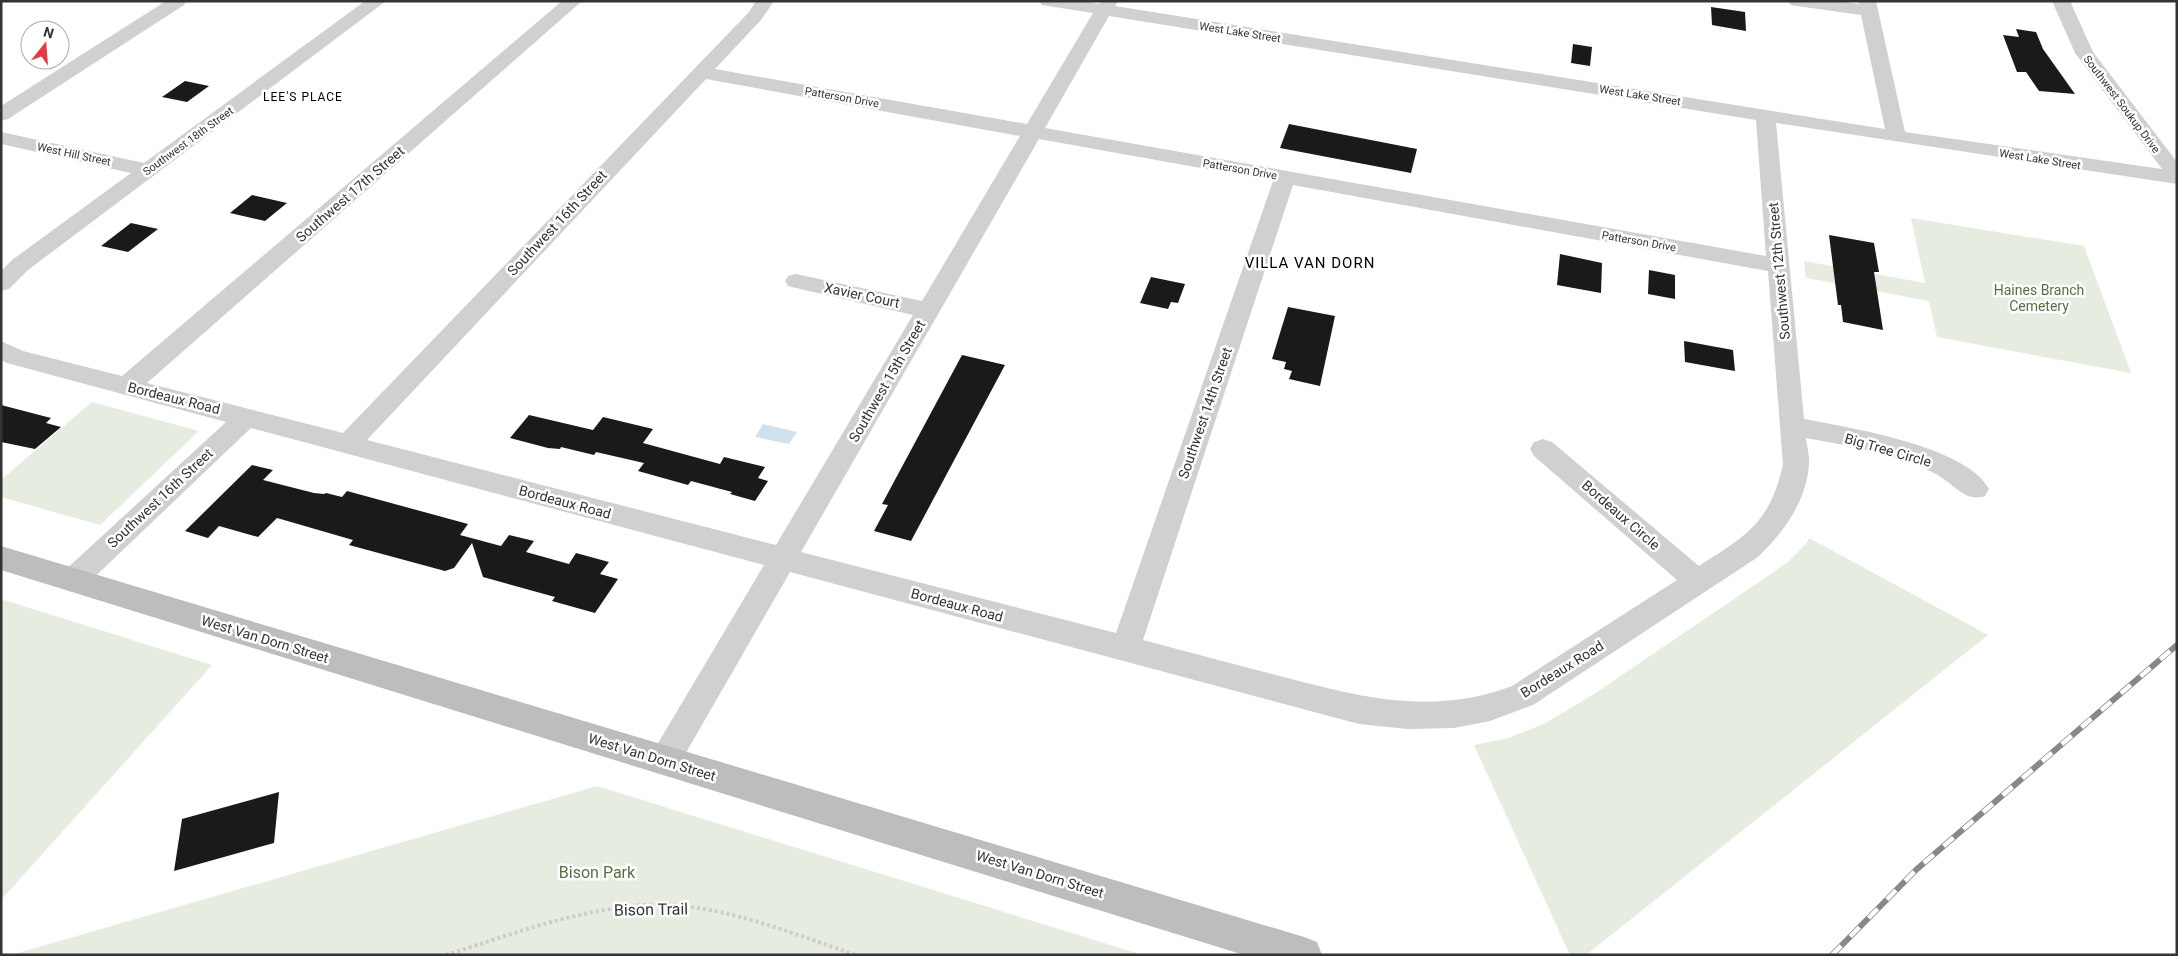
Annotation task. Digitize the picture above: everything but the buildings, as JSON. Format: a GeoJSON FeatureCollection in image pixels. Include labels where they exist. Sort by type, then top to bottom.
{"type":"FeatureCollection","features":[{"type":"Feature","properties":{"kind":"main road","name":"West Van Dorn Street"},"geometry":{"type":"LineString","coordinates":[[1,558],[1304,955]]}},
{"type":"Feature","properties":{"kind":"street"},"geometry":{"type":"LineString","coordinates":[[1,115],[178,1]]}},
{"type":"Feature","properties":{"kind":"street","name":"Southwest 18th Street"},"geometry":{"type":"LineString","coordinates":[[1,284],[20,266],[377,1]]}},
{"type":"Feature","properties":{"kind":"street","name":"Southwest 17th Street"},"geometry":{"type":"LineString","coordinates":[[127,386],[573,1]]}},
{"type":"Feature","properties":{"kind":"street","name":"Southwest 16th Street"},"geometry":{"type":"LineString","coordinates":[[348,444],[754,16],[765,1]]}},
{"type":"Feature","properties":{"kind":"street","name":"West Lake Street"},"geometry":{"type":"LineString","coordinates":[[1048,1],[1106,6],[1896,136],[2177,177]]}},
{"type":"Feature","properties":{"kind":"street"},"geometry":{"type":"LineString","coordinates":[[1797,1],[1869,6],[1896,136]]}},
{"type":"Feature","properties":{"kind":"street","name":"Southwest Soukup Drive"},"geometry":{"type":"LineString","coordinates":[[2061,1],[2078,42],[2088,59],[2177,177]]}},
{"type":"Feature","properties":{"kind":"street","name":"Southwest 15th Street"},"geometry":{"type":"LineString","coordinates":[[665,760],[1106,6]]}},
{"type":"Feature","properties":{"kind":"street","name":"Patterson Drive"},"geometry":{"type":"LineString","coordinates":[[701,72],[1779,266]]}},
{"type":"Feature","properties":{"kind":"street","name":"Southwest 12th Street"},"geometry":{"type":"LineString","coordinates":[[1765,115],[1794,426]]}},
{"type":"Feature","properties":{"kind":"street","name":"West Hill Street"},"geometry":{"type":"LineString","coordinates":[[1,138],[148,170]]}},
{"type":"Feature","properties":{"kind":"street","name":"Southwest 14th Street"},"geometry":{"type":"LineString","coordinates":[[1125,649],[1285,177]]}},
{"type":"Feature","properties":{"kind":"street","name":"Xavier Court"},"geometry":{"type":"LineString","coordinates":[[796,281],[928,310]]}},
{"type":"Feature","properties":{"kind":"street","name":"Bordeaux Road"},"geometry":{"type":"LineString","coordinates":[[1,349],[15,356],[127,386],[1125,649],[1359,710],[1401,716],[1444,716],[1487,709],[1522,696],[1748,549],[1778,518],[1791,493],[1796,465],[1794,426]]}},
{"type":"Feature","properties":{"kind":"street","name":"Southwest 16th Street"},"geometry":{"type":"LineString","coordinates":[[73,580],[247,417]]}},
{"type":"Feature","properties":{"kind":"street","name":"Big Tree Circle"},"geometry":{"type":"LineString","coordinates":[[1794,426],[1870,442],[1910,453],[1945,467],[1976,489]]}},
{"type":"Feature","properties":{"kind":"street","name":"Bordeaux Circle"},"geometry":{"type":"LineString","coordinates":[[1543,449],[1698,582]]}},
{"type":"Feature","properties":{"kind":"path","name":"Bison Trail"},"geometry":{"type":"LineString","coordinates":[[446,955],[558,920],[632,907],[682,906],[742,918],[856,955]]}},
{"type":"Feature","properties":{"kind":"green space","name":"Haines Branch Cemetery"},"geometry":{"type":"Polygon","coordinates":[[[1911,218],[2084,246],[2131,373],[1937,337],[1929,301],[1806,278],[1804,261],[1925,283],[1911,218]]]}},
{"type":"Feature","properties":{"kind":"green space"},"geometry":{"type":"Polygon","coordinates":[[[92,402],[199,431],[100,525],[1,497],[1,480],[92,402]]]}},
{"type":"Feature","properties":{"kind":"green space"},"geometry":{"type":"Polygon","coordinates":[[[1809,538],[1988,635],[1586,955],[1570,955],[1474,745],[1505,739],[1544,724],[1594,694],[1787,563],[1806,544],[1809,538]]]}},
{"type":"Feature","properties":{"kind":"green space"},"geometry":{"type":"Polygon","coordinates":[[[1,599],[212,665],[1,900],[1,599]]]}},
{"type":"Feature","properties":{"kind":"green space","name":"Bison Park"},"geometry":{"type":"Polygon","coordinates":[[[597,786],[1143,955],[11,955],[597,786]]]}},
{"type":"Feature","properties":{"kind":"water"},"geometry":{"type":"Polygon","coordinates":[[[763,424],[797,432],[789,444],[755,437],[763,424]]]}},
{"type":"Feature","properties":{"kind":"railway"},"geometry":{"type":"LineString","coordinates":[[1832,955],[1917,869],[2177,645]]}},
{"type":"Feature","properties":{"kind":"district","name":"LEE'S PLACE"},"geometry":{"type":"Point","coordinates":[303,97]}},
{"type":"Feature","properties":{"kind":"district","name":"VILLA VAN DORN"},"geometry":{"type":"Point","coordinates":[1310,263]}}]}
